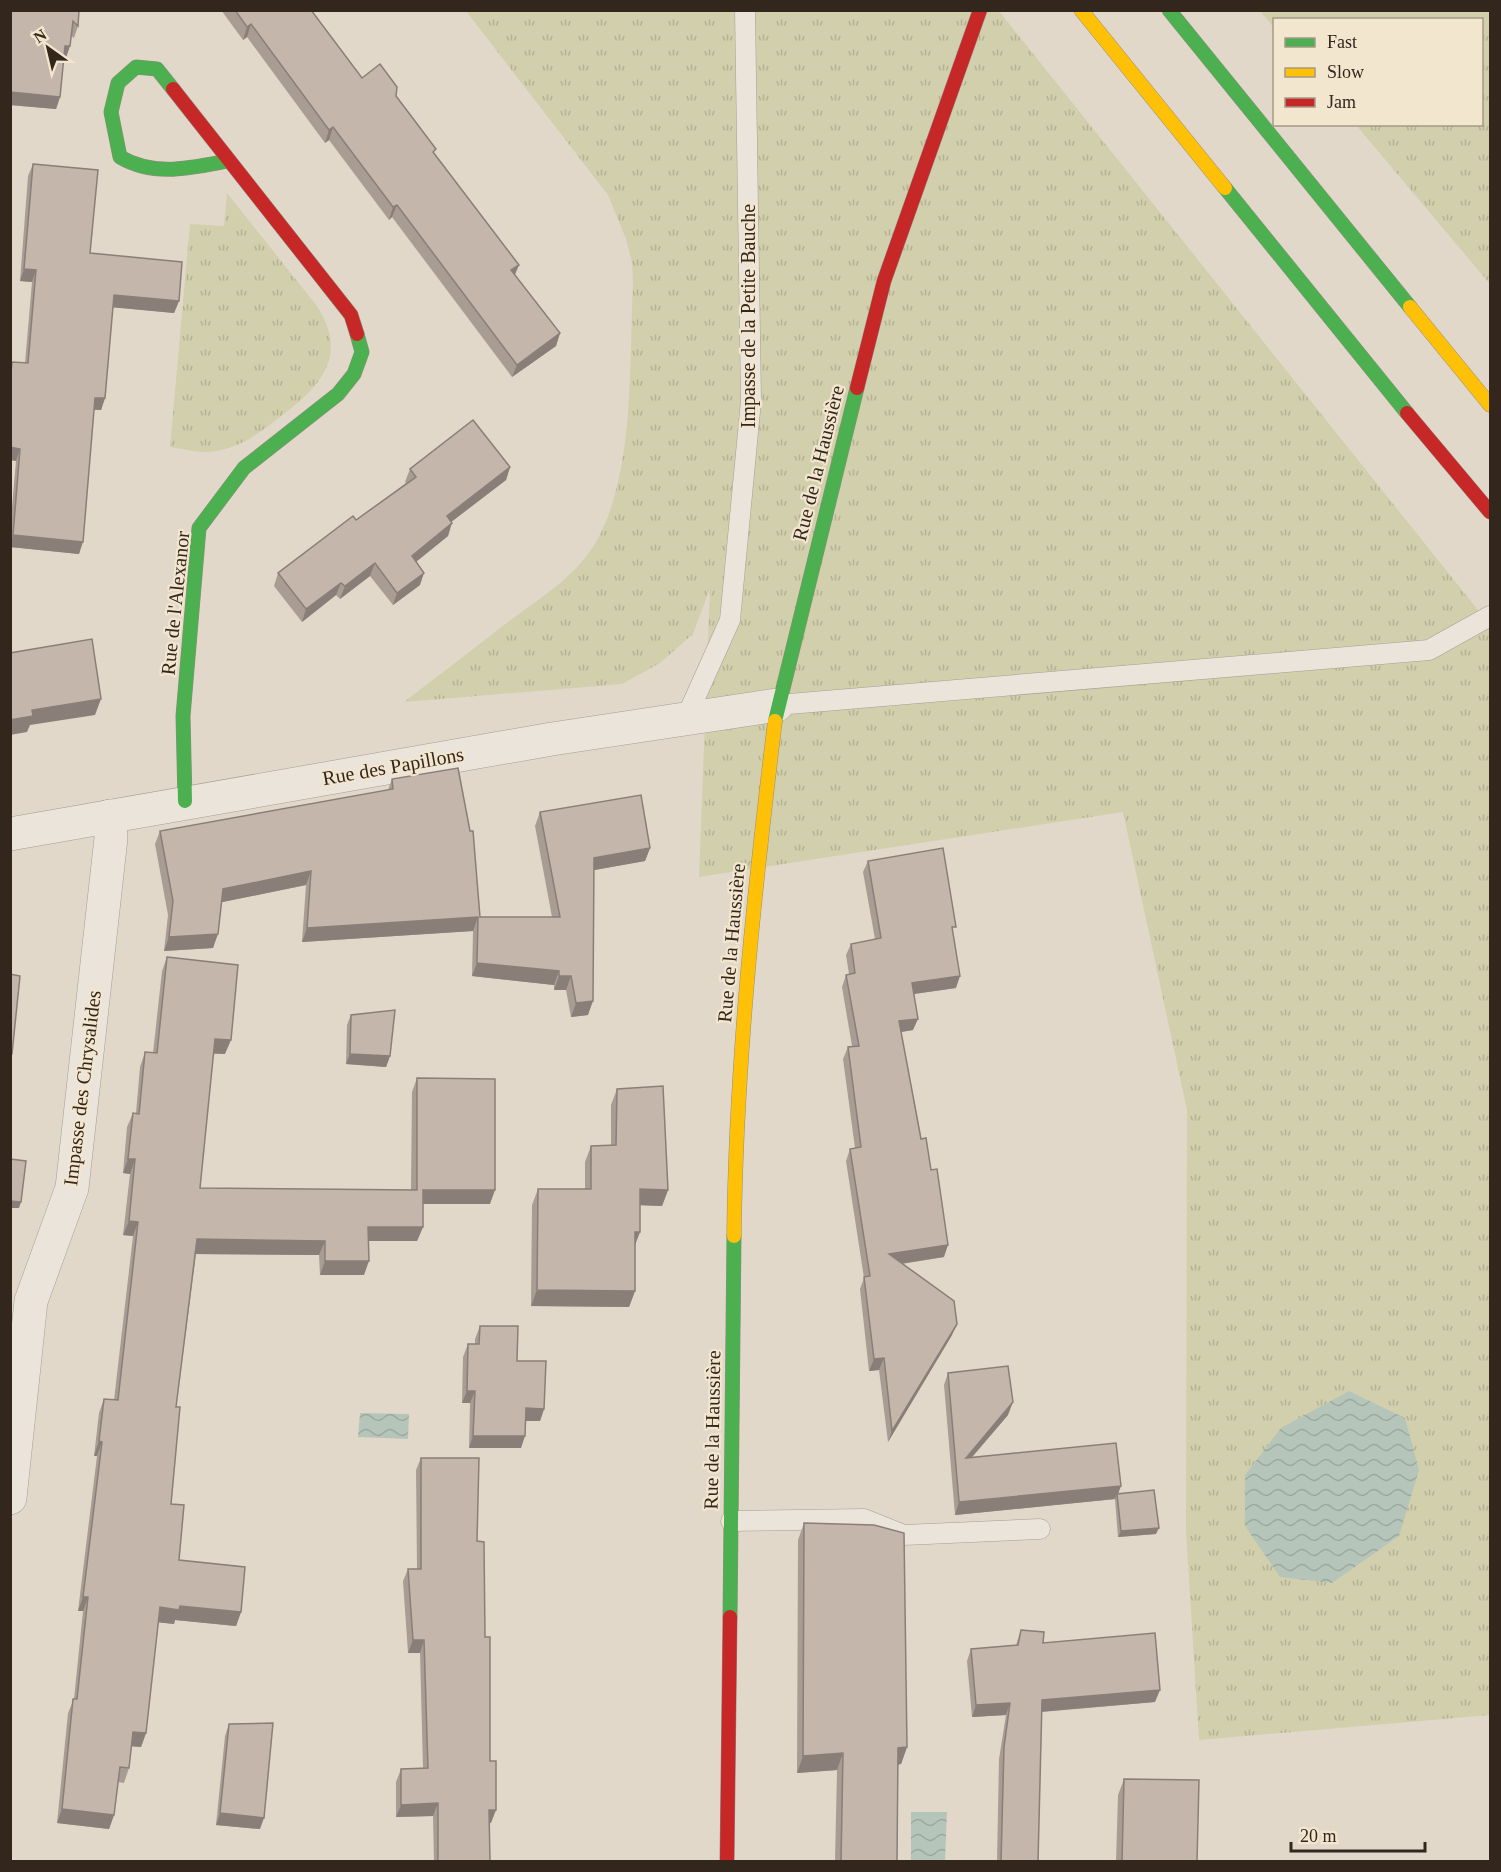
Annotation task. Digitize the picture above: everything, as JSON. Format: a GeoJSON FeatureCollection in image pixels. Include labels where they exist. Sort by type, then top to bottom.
{"type":"FeatureCollection","features":[{"type":"Feature","properties":{"kind":"main road","name":"Rue de la Haussière"},"geometry":{"type":"LineString","coordinates":[[727,1862],[735,1128],[752,913],[777,705],[884,281],[980,10]]}},
{"type":"Feature","properties":{"kind":"main road"},"geometry":{"type":"LineString","coordinates":[[1081,10],[1385,387],[1491,512]]}},
{"type":"Feature","properties":{"kind":"main road"},"geometry":{"type":"LineString","coordinates":[[1169,10],[1491,405]]}},
{"type":"Feature","properties":{"kind":"main road","name":"Rue de l'Alexanor"},"geometry":{"type":"LineString","coordinates":[[185,801],[183,716],[199,528],[244,468],[338,394],[354,375],[362,352],[351,315],[227,160],[177,91],[157,69],[136,67],[117,82],[111,112],[120,157],[132,166],[149,170],[186,168],[227,160]]}},
{"type":"Feature","properties":{"kind":"street","name":"Rue des Papillons"},"geometry":{"type":"LineString","coordinates":[[10,834],[185,801],[777,705]]}},
{"type":"Feature","properties":{"kind":"street","name":"Impasse des Chrysalides"},"geometry":{"type":"LineString","coordinates":[[10,1498],[31,1301],[72,1188],[109,854],[110,816]]}},
{"type":"Feature","properties":{"kind":"lane","name":"Impasse de la Petite Bauche"},"geometry":{"type":"LineString","coordinates":[[686,718],[730,620],[751,401],[745,10]]}},
{"type":"Feature","properties":{"kind":"lane"},"geometry":{"type":"LineString","coordinates":[[777,705],[1429,650],[1491,616]]}},
{"type":"Feature","properties":{"kind":"lane"},"geometry":{"type":"LineString","coordinates":[[731,1521],[864,1519],[904,1535],[1040,1529]]}},
{"type":"Feature","properties":{"kind":"green space"},"geometry":{"type":"Polygon","coordinates":[[[466,11],[999,11],[1490,625],[1490,1715],[1199,1740],[1186,1530],[1187,1110],[1123,812],[699,877],[710,588],[693,634],[660,663],[622,684],[404,702],[557,585],[589,553],[609,513],[618,482],[628,416],[633,285],[632,262],[626,239],[608,195],[466,11]]]}},
{"type":"Feature","properties":{"kind":"green space"},"geometry":{"type":"Polygon","coordinates":[[[1260,11],[1490,11],[1490,284],[1357,126],[1483,126],[1483,18],[1273,18],[1273,27],[1260,11]]]}},
{"type":"Feature","properties":{"kind":"green space"},"geometry":{"type":"Polygon","coordinates":[[[227,193],[317,306],[326,323],[330,339],[330,353],[327,367],[320,379],[298,403],[284,414],[235,446],[210,452],[199,452],[170,447],[190,224],[224,226],[227,193]]]}},
{"type":"Feature","properties":{"kind":"water"},"geometry":{"type":"Polygon","coordinates":[[[1349,1391],[1405,1418],[1419,1470],[1399,1536],[1332,1583],[1280,1577],[1245,1526],[1245,1475],[1281,1428],[1349,1391]]]}},
{"type":"Feature","properties":{"kind":"water"},"geometry":{"type":"Polygon","coordinates":[[[360,1413],[409,1414],[408,1439],[358,1437],[360,1413]]]}},
{"type":"Feature","properties":{"kind":"water"},"geometry":{"type":"Polygon","coordinates":[[[911,1812],[947,1812],[945,1861],[911,1861],[911,1812]]]}},
{"type":"Feature","properties":{"kind":"building"},"geometry":{"type":"Polygon","coordinates":[[[10,10],[79,10],[78,26],[73,21],[70,46],[65,46],[60,97],[10,92],[10,10]]]}},
{"type":"Feature","properties":{"kind":"building"},"geometry":{"type":"Polygon","coordinates":[[[235,10],[311,10],[362,78],[380,64],[397,87],[396,96],[436,149],[433,152],[519,265],[511,270],[560,333],[517,365],[397,205],[393,207],[333,127],[329,130],[251,24],[247,27],[235,10]]]}},
{"type":"Feature","properties":{"kind":"building"},"geometry":{"type":"Polygon","coordinates":[[[33,164],[98,170],[90,253],[182,262],[179,301],[114,295],[105,398],[95,398],[83,542],[13,535],[20,449],[10,447],[10,381],[12,362],[28,363],[36,270],[24,269],[33,164]]]}},
{"type":"Feature","properties":{"kind":"building"},"geometry":{"type":"Polygon","coordinates":[[[473,420],[510,467],[447,516],[452,523],[412,556],[424,573],[397,593],[375,563],[345,586],[341,583],[306,609],[278,573],[353,516],[356,520],[416,477],[410,469],[473,420]]]}},
{"type":"Feature","properties":{"kind":"building"},"geometry":{"type":"Polygon","coordinates":[[[92,639],[101,699],[32,710],[33,716],[10,720],[10,653],[92,639]]]}},
{"type":"Feature","properties":{"kind":"building"},"geometry":{"type":"Polygon","coordinates":[[[458,768],[470,831],[473,831],[480,917],[560,917],[540,812],[641,795],[650,848],[594,858],[593,1001],[576,1003],[571,976],[559,976],[559,971],[477,963],[478,917],[307,928],[311,871],[223,889],[218,934],[169,937],[173,901],[160,831],[393,789],[392,779],[458,768]]]}},
{"type":"Feature","properties":{"kind":"building"},"geometry":{"type":"Polygon","coordinates":[[[943,848],[956,927],[952,927],[960,976],[912,983],[918,1019],[899,1021],[921,1139],[926,1138],[931,1170],[937,1169],[948,1245],[889,1254],[954,1301],[957,1324],[892,1431],[884,1358],[874,1359],[864,1277],[870,1276],[850,1149],[861,1147],[848,1047],[859,1046],[846,975],[855,973],[851,944],[881,938],[868,861],[943,848]]]}},
{"type":"Feature","properties":{"kind":"building"},"geometry":{"type":"Polygon","coordinates":[[[167,957],[238,965],[231,1040],[215,1039],[200,1188],[417,1190],[417,1078],[495,1079],[495,1190],[423,1190],[423,1227],[368,1227],[369,1261],[325,1261],[325,1241],[197,1239],[176,1407],[180,1407],[171,1504],[184,1505],[179,1560],[245,1567],[241,1612],[180,1606],[179,1610],[160,1607],[146,1733],[133,1732],[129,1768],[120,1767],[114,1815],[62,1809],[73,1699],[77,1699],[88,1597],[83,1597],[102,1442],[99,1441],[104,1399],[118,1400],[138,1222],[129,1221],[135,1159],[128,1159],[133,1113],[139,1114],[145,1052],[157,1053],[167,957]]]}},
{"type":"Feature","properties":{"kind":"building"},"geometry":{"type":"Polygon","coordinates":[[[10,974],[20,976],[12,1054],[10,1054],[10,974]]]}},
{"type":"Feature","properties":{"kind":"building"},"geometry":{"type":"Polygon","coordinates":[[[395,1010],[390,1056],[350,1054],[351,1015],[395,1010]]]}},
{"type":"Feature","properties":{"kind":"building"},"geometry":{"type":"Polygon","coordinates":[[[663,1086],[668,1190],[640,1189],[640,1232],[635,1232],[635,1291],[537,1290],[538,1189],[591,1189],[591,1146],[616,1145],[617,1089],[663,1086]]]}},
{"type":"Feature","properties":{"kind":"building"},"geometry":{"type":"Polygon","coordinates":[[[10,1159],[26,1161],[21,1202],[10,1201],[10,1159]]]}},
{"type":"Feature","properties":{"kind":"building"},"geometry":{"type":"Polygon","coordinates":[[[480,1326],[518,1326],[517,1361],[546,1361],[544,1409],[526,1408],[525,1436],[473,1436],[475,1391],[467,1391],[468,1344],[479,1344],[480,1326]]]}},
{"type":"Feature","properties":{"kind":"building"},"geometry":{"type":"Polygon","coordinates":[[[1008,1366],[1013,1402],[966,1458],[1116,1443],[1121,1486],[959,1502],[948,1373],[1008,1366]]]}},
{"type":"Feature","properties":{"kind":"building"},"geometry":{"type":"Polygon","coordinates":[[[421,1458],[479,1458],[477,1541],[484,1542],[485,1637],[490,1637],[490,1761],[496,1761],[496,1810],[489,1810],[490,1861],[438,1862],[438,1803],[401,1805],[401,1769],[428,1768],[424,1640],[413,1640],[408,1569],[421,1569],[421,1458]]]}},
{"type":"Feature","properties":{"kind":"building"},"geometry":{"type":"Polygon","coordinates":[[[1154,1490],[1159,1528],[1121,1531],[1117,1494],[1154,1490]]]}},
{"type":"Feature","properties":{"kind":"building"},"geometry":{"type":"Polygon","coordinates":[[[804,1523],[874,1525],[904,1533],[907,1747],[898,1748],[897,1862],[841,1862],[843,1753],[803,1756],[804,1523]]]}},
{"type":"Feature","properties":{"kind":"building"},"geometry":{"type":"Polygon","coordinates":[[[1021,1630],[1044,1632],[1043,1643],[1155,1633],[1160,1690],[1042,1700],[1038,1862],[1001,1862],[1004,1747],[1010,1703],[976,1705],[971,1649],[1018,1645],[1021,1630]]]}},
{"type":"Feature","properties":{"kind":"building"},"geometry":{"type":"Polygon","coordinates":[[[273,1723],[264,1818],[220,1813],[229,1724],[273,1723]]]}},
{"type":"Feature","properties":{"kind":"building"},"geometry":{"type":"Polygon","coordinates":[[[1124,1779],[1199,1780],[1197,1862],[1122,1862],[1124,1779]]]}},
{"type":"Feature","properties":{"kind":"traffic: fast"},"geometry":{"type":"LineString","coordinates":[[1169,10],[1410,307]]}},
{"type":"Feature","properties":{"kind":"traffic: fast"},"geometry":{"type":"LineString","coordinates":[[173,89],[157,69],[136,67],[118,83],[111,112],[120,157],[133,163],[159,169],[186,168],[227,161]]}},
{"type":"Feature","properties":{"kind":"traffic: fast"},"geometry":{"type":"LineString","coordinates":[[1225,188],[1407,413]]}},
{"type":"Feature","properties":{"kind":"traffic: fast"},"geometry":{"type":"LineString","coordinates":[[185,801],[183,716],[199,528],[244,468],[338,394],[354,374],[362,352],[357,334]]}},
{"type":"Feature","properties":{"kind":"traffic: fast"},"geometry":{"type":"LineString","coordinates":[[775,721],[857,388]]}},
{"type":"Feature","properties":{"kind":"traffic: fast"},"geometry":{"type":"LineString","coordinates":[[730,1617],[734,1236]]}},
{"type":"Feature","properties":{"kind":"traffic: slow"},"geometry":{"type":"LineString","coordinates":[[1081,10],[1225,188]]}},
{"type":"Feature","properties":{"kind":"traffic: slow"},"geometry":{"type":"LineString","coordinates":[[1410,307],[1490,405]]}},
{"type":"Feature","properties":{"kind":"traffic: slow"},"geometry":{"type":"LineString","coordinates":[[734,1236],[738,1107],[747,978],[775,721]]}},
{"type":"Feature","properties":{"kind":"traffic: jam"},"geometry":{"type":"LineString","coordinates":[[857,388],[884,281],[980,10]]}},
{"type":"Feature","properties":{"kind":"traffic: jam"},"geometry":{"type":"LineString","coordinates":[[173,89],[351,315],[357,334]]}},
{"type":"Feature","properties":{"kind":"traffic: jam"},"geometry":{"type":"LineString","coordinates":[[1407,413],[1490,512]]}},
{"type":"Feature","properties":{"kind":"traffic: jam"},"geometry":{"type":"LineString","coordinates":[[727,1862],[730,1617]]}}]}
